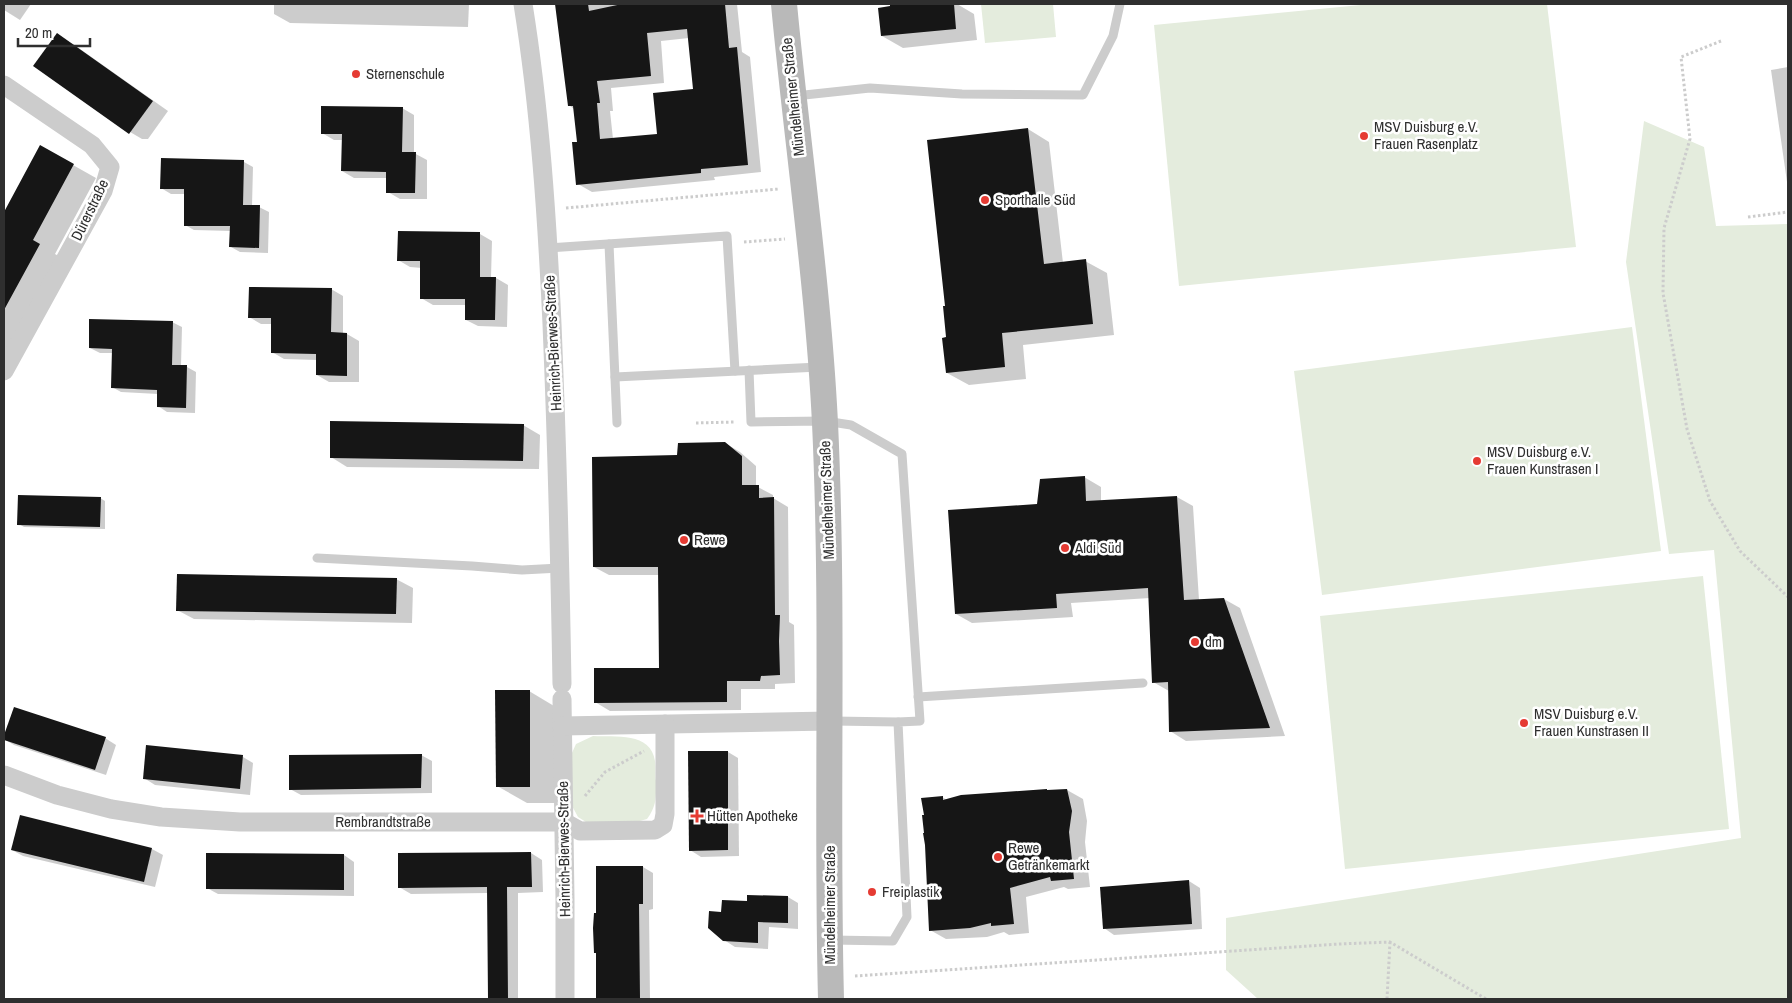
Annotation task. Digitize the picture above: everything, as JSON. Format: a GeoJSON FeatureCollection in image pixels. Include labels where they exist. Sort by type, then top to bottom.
{"type":"FeatureCollection","features":[{"type":"Feature","properties":{"kind":"main road","name":"Mündelheimer Straße"},"geometry":{"type":"LineString","coordinates":[[784,4],[792,97],[815,293],[825,421],[829,538],[831,988]]}},
{"type":"Feature","properties":{"kind":"street","name":"Heinrich-Bierwes-Straße"},"geometry":{"type":"LineString","coordinates":[[523,4],[532,63],[546,210],[557,438],[564,822],[564,999]]}},
{"type":"Feature","properties":{"kind":"street","name":"Dürerstraße"},"geometry":{"type":"LineString","coordinates":[[4,85],[92,145],[110,167],[103,191],[4,371]]}},
{"type":"Feature","properties":{"kind":"street"},"geometry":{"type":"LineString","coordinates":[[562,726],[665,732],[830,722]]}},
{"type":"Feature","properties":{"kind":"street","name":"Rembrandtstraße"},"geometry":{"type":"LineString","coordinates":[[4,775],[57,795],[111,809],[161,817],[240,822],[564,822],[580,831],[655,830],[663,825],[666,814],[665,732]]}},
{"type":"Feature","properties":{"kind":"lane"},"geometry":{"type":"LineString","coordinates":[[792,97],[870,88],[962,94],[1083,95],[1112,36],[1120,4]]}},
{"type":"Feature","properties":{"kind":"lane"},"geometry":{"type":"LineString","coordinates":[[548,248],[727,236],[735,371]]}},
{"type":"Feature","properties":{"kind":"lane"},"geometry":{"type":"LineString","coordinates":[[609,244],[617,423]]}},
{"type":"Feature","properties":{"kind":"lane"},"geometry":{"type":"LineString","coordinates":[[615,377],[820,367]]}},
{"type":"Feature","properties":{"kind":"lane"},"geometry":{"type":"LineString","coordinates":[[749,370],[752,422],[825,421],[851,425],[902,454],[920,721],[830,722]]}},
{"type":"Feature","properties":{"kind":"lane"},"geometry":{"type":"LineString","coordinates":[[317,558],[522,570],[560,568]]}},
{"type":"Feature","properties":{"kind":"lane"},"geometry":{"type":"LineString","coordinates":[[918,697],[1143,683]]}},
{"type":"Feature","properties":{"kind":"lane"},"geometry":{"type":"LineString","coordinates":[[830,940],[893,941],[907,917],[898,722]]}},
{"type":"Feature","properties":{"kind":"path"},"geometry":{"type":"LineString","coordinates":[[1721,41],[1681,57],[1690,139],[1664,228],[1663,293],[1687,428],[1710,501],[1740,551],[1788,597]]}},
{"type":"Feature","properties":{"kind":"path"},"geometry":{"type":"LineString","coordinates":[[546,210],[802,187]]}},
{"type":"Feature","properties":{"kind":"path"},"geometry":{"type":"LineString","coordinates":[[1748,217],[1788,212]]}},
{"type":"Feature","properties":{"kind":"path"},"geometry":{"type":"LineString","coordinates":[[727,243],[808,237]]}},
{"type":"Feature","properties":{"kind":"path"},"geometry":{"type":"LineString","coordinates":[[696,423],[752,422]]}},
{"type":"Feature","properties":{"kind":"path"},"geometry":{"type":"LineString","coordinates":[[564,822],[605,772],[665,732]]}},
{"type":"Feature","properties":{"kind":"path"},"geometry":{"type":"LineString","coordinates":[[1386,999],[1390,942]]}},
{"type":"Feature","properties":{"kind":"path"},"geometry":{"type":"LineString","coordinates":[[831,988],[1329,944],[1390,942],[1486,999]]}},
{"type":"Feature","properties":{"kind":"green space"},"geometry":{"type":"Polygon","coordinates":[[[981,4],[1053,4],[1056,37],[985,43],[981,4]]]}},
{"type":"Feature","properties":{"kind":"green space","name":"MSV Duisburg e.V. Frauen Rasenplatz"},"geometry":{"type":"Polygon","coordinates":[[[1371,4],[1547,4],[1576,247],[1179,286],[1154,25],[1371,4]]]}},
{"type":"Feature","properties":{"kind":"green space"},"geometry":{"type":"Polygon","coordinates":[[[1644,121],[1704,147],[1716,226],[1788,224],[1788,999],[1258,999],[1226,970],[1226,918],[1741,838],[1714,550],[1669,554],[1626,262],[1644,121]]]}},
{"type":"Feature","properties":{"kind":"green space","name":"MSV Duisburg e.V. Frauen Kunstrasen I"},"geometry":{"type":"Polygon","coordinates":[[[1632,327],[1661,551],[1322,595],[1294,371],[1632,327]]]}},
{"type":"Feature","properties":{"kind":"green space","name":"MSV Duisburg e.V. Frauen Kunstrasen II"},"geometry":{"type":"Polygon","coordinates":[[[1703,576],[1729,829],[1345,869],[1320,616],[1703,576]]]}},
{"type":"Feature","properties":{"kind":"green space"},"geometry":{"type":"Polygon","coordinates":[[[593,736],[631,738],[647,745],[652,752],[655,761],[656,796],[653,809],[647,819],[636,822],[586,822],[578,817],[571,804],[571,755],[576,744],[593,736]]]}},
{"type":"Feature","properties":{"kind":"building"},"geometry":{"type":"Polygon","coordinates":[[[555,4],[588,4],[589,11],[622,4],[725,4],[729,48],[737,47],[748,165],[701,169],[701,173],[576,185],[572,142],[577,142],[573,106],[568,106],[555,4]],[[687,29],[647,33],[651,76],[597,81],[600,103],[597,103],[600,139],[657,134],[653,93],[693,89],[687,29]]]}},
{"type":"Feature","properties":{"kind":"building"},"geometry":{"type":"Polygon","coordinates":[[[890,4],[954,4],[956,29],[881,36],[878,8],[890,6],[890,4]]]}},
{"type":"Feature","properties":{"kind":"building"},"geometry":{"type":"Polygon","coordinates":[[[57,33],[153,101],[129,134],[33,66],[57,33]]]}},
{"type":"Feature","properties":{"kind":"building"},"geometry":{"type":"Polygon","coordinates":[[[321,106],[403,107],[402,152],[416,152],[415,193],[386,193],[386,172],[341,171],[342,134],[321,134],[321,106]]]}},
{"type":"Feature","properties":{"kind":"building","name":"Sporthalle Süd"},"geometry":{"type":"Polygon","coordinates":[[[1028,128],[1044,264],[1086,259],[1093,324],[1002,333],[1005,367],[946,373],[942,338],[946,337],[943,306],[945,306],[927,140],[1028,128]]]}},
{"type":"Feature","properties":{"kind":"building"},"geometry":{"type":"Polygon","coordinates":[[[40,145],[74,164],[33,240],[40,244],[4,310],[4,212],[40,145]]]}},
{"type":"Feature","properties":{"kind":"building"},"geometry":{"type":"Polygon","coordinates":[[[161,158],[244,160],[243,205],[260,205],[259,248],[229,247],[230,226],[184,226],[184,189],[160,189],[161,158]]]}},
{"type":"Feature","properties":{"kind":"building"},"geometry":{"type":"Polygon","coordinates":[[[398,231],[480,232],[480,277],[496,277],[495,320],[465,320],[465,299],[420,299],[420,261],[397,261],[398,231]]]}},
{"type":"Feature","properties":{"kind":"building"},"geometry":{"type":"Polygon","coordinates":[[[249,287],[332,288],[331,332],[347,333],[347,376],[316,375],[316,354],[271,353],[271,318],[248,318],[249,287]]]}},
{"type":"Feature","properties":{"kind":"building"},"geometry":{"type":"Polygon","coordinates":[[[89,319],[173,321],[172,365],[187,365],[186,408],[157,407],[157,390],[111,388],[112,349],[89,348],[89,319]]]}},
{"type":"Feature","properties":{"kind":"building"},"geometry":{"type":"Polygon","coordinates":[[[330,421],[524,424],[523,461],[330,458],[330,421]]]}},
{"type":"Feature","properties":{"kind":"building","name":"Rewe"},"geometry":{"type":"Polygon","coordinates":[[[725,442],[742,456],[742,485],[759,485],[759,498],[774,497],[775,615],[780,615],[780,675],[761,676],[760,681],[727,681],[727,702],[594,703],[594,668],[659,668],[658,567],[593,567],[592,457],[677,455],[678,443],[725,442]]]}},
{"type":"Feature","properties":{"kind":"building","name":"Aldi Süd"},"geometry":{"type":"Polygon","coordinates":[[[1085,476],[1086,501],[1177,496],[1184,600],[1224,598],[1270,728],[1169,732],[1168,682],[1152,683],[1148,588],[1056,594],[1057,608],[955,614],[948,510],[1037,504],[1040,479],[1085,476]]]}},
{"type":"Feature","properties":{"kind":"building"},"geometry":{"type":"Polygon","coordinates":[[[18,495],[101,497],[100,527],[17,525],[18,495]]]}},
{"type":"Feature","properties":{"kind":"building"},"geometry":{"type":"Polygon","coordinates":[[[177,574],[397,578],[396,614],[176,611],[177,574]]]}},
{"type":"Feature","properties":{"kind":"building"},"geometry":{"type":"Polygon","coordinates":[[[495,690],[530,690],[530,787],[496,787],[495,690]]]}},
{"type":"Feature","properties":{"kind":"building"},"geometry":{"type":"Polygon","coordinates":[[[14,707],[106,737],[95,770],[4,740],[14,707]]]}},
{"type":"Feature","properties":{"kind":"building"},"geometry":{"type":"Polygon","coordinates":[[[146,745],[243,755],[240,789],[143,779],[146,745]]]}},
{"type":"Feature","properties":{"kind":"building"},"geometry":{"type":"Polygon","coordinates":[[[688,751],[728,751],[728,850],[689,851],[688,751]]]}},
{"type":"Feature","properties":{"kind":"building"},"geometry":{"type":"Polygon","coordinates":[[[422,754],[421,788],[289,790],[289,755],[422,754]]]}},
{"type":"Feature","properties":{"kind":"building","name":"Rewe Getränkemarkt"},"geometry":{"type":"Polygon","coordinates":[[[1067,789],[1072,811],[1069,832],[1074,879],[1051,881],[1050,877],[1010,888],[1014,924],[991,926],[991,923],[970,928],[929,931],[922,815],[924,815],[921,798],[943,796],[943,800],[961,795],[1067,789]]]}},
{"type":"Feature","properties":{"kind":"building"},"geometry":{"type":"Polygon","coordinates":[[[20,815],[152,848],[144,882],[11,850],[20,815]]]}},
{"type":"Feature","properties":{"kind":"building"},"geometry":{"type":"Polygon","coordinates":[[[531,852],[532,887],[507,887],[508,999],[488,999],[487,887],[398,888],[398,853],[531,852]]]}},
{"type":"Feature","properties":{"kind":"building"},"geometry":{"type":"Polygon","coordinates":[[[206,853],[344,854],[344,890],[206,889],[206,853]]]}},
{"type":"Feature","properties":{"kind":"building"},"geometry":{"type":"Polygon","coordinates":[[[596,866],[643,866],[643,904],[639,904],[640,999],[596,999],[596,953],[594,953],[593,928],[594,913],[596,913],[596,866]]]}},
{"type":"Feature","properties":{"kind":"building"},"geometry":{"type":"Polygon","coordinates":[[[1189,880],[1192,924],[1103,929],[1100,887],[1189,880]]]}},
{"type":"Feature","properties":{"kind":"building"},"geometry":{"type":"Polygon","coordinates":[[[747,895],[788,896],[788,923],[758,922],[758,943],[723,941],[708,928],[709,911],[721,912],[722,900],[747,901],[747,895]]]}},
{"type":"Feature","properties":{"kind":"place","name":"Sternenschule"},"geometry":{"type":"Point","coordinates":[356,74]}},
{"type":"Feature","properties":{"kind":"place","name":"MSV Duisburg e.V. Frauen Rasenplatz"},"geometry":{"type":"Point","coordinates":[1364,136]}},
{"type":"Feature","properties":{"kind":"place","name":"Sporthalle Süd"},"geometry":{"type":"Point","coordinates":[985,200]}},
{"type":"Feature","properties":{"kind":"place","name":"MSV Duisburg e.V. Frauen Kunstrasen I"},"geometry":{"type":"Point","coordinates":[1477,461]}},
{"type":"Feature","properties":{"kind":"place","name":"Rewe"},"geometry":{"type":"Point","coordinates":[684,540]}},
{"type":"Feature","properties":{"kind":"place","name":"Aldi Süd"},"geometry":{"type":"Point","coordinates":[1065,548]}},
{"type":"Feature","properties":{"kind":"place","name":"dm"},"geometry":{"type":"Point","coordinates":[1195,642]}},
{"type":"Feature","properties":{"kind":"place","name":"MSV Duisburg e.V. Frauen Kunstrasen II"},"geometry":{"type":"Point","coordinates":[1524,723]}},
{"type":"Feature","properties":{"kind":"place","name":"Hütten Apotheke"},"geometry":{"type":"Point","coordinates":[697,816]}},
{"type":"Feature","properties":{"kind":"place","name":"Rewe Getränkemarkt"},"geometry":{"type":"Point","coordinates":[998,857]}},
{"type":"Feature","properties":{"kind":"place","name":"Freiplastik"},"geometry":{"type":"Point","coordinates":[872,892]}}]}
